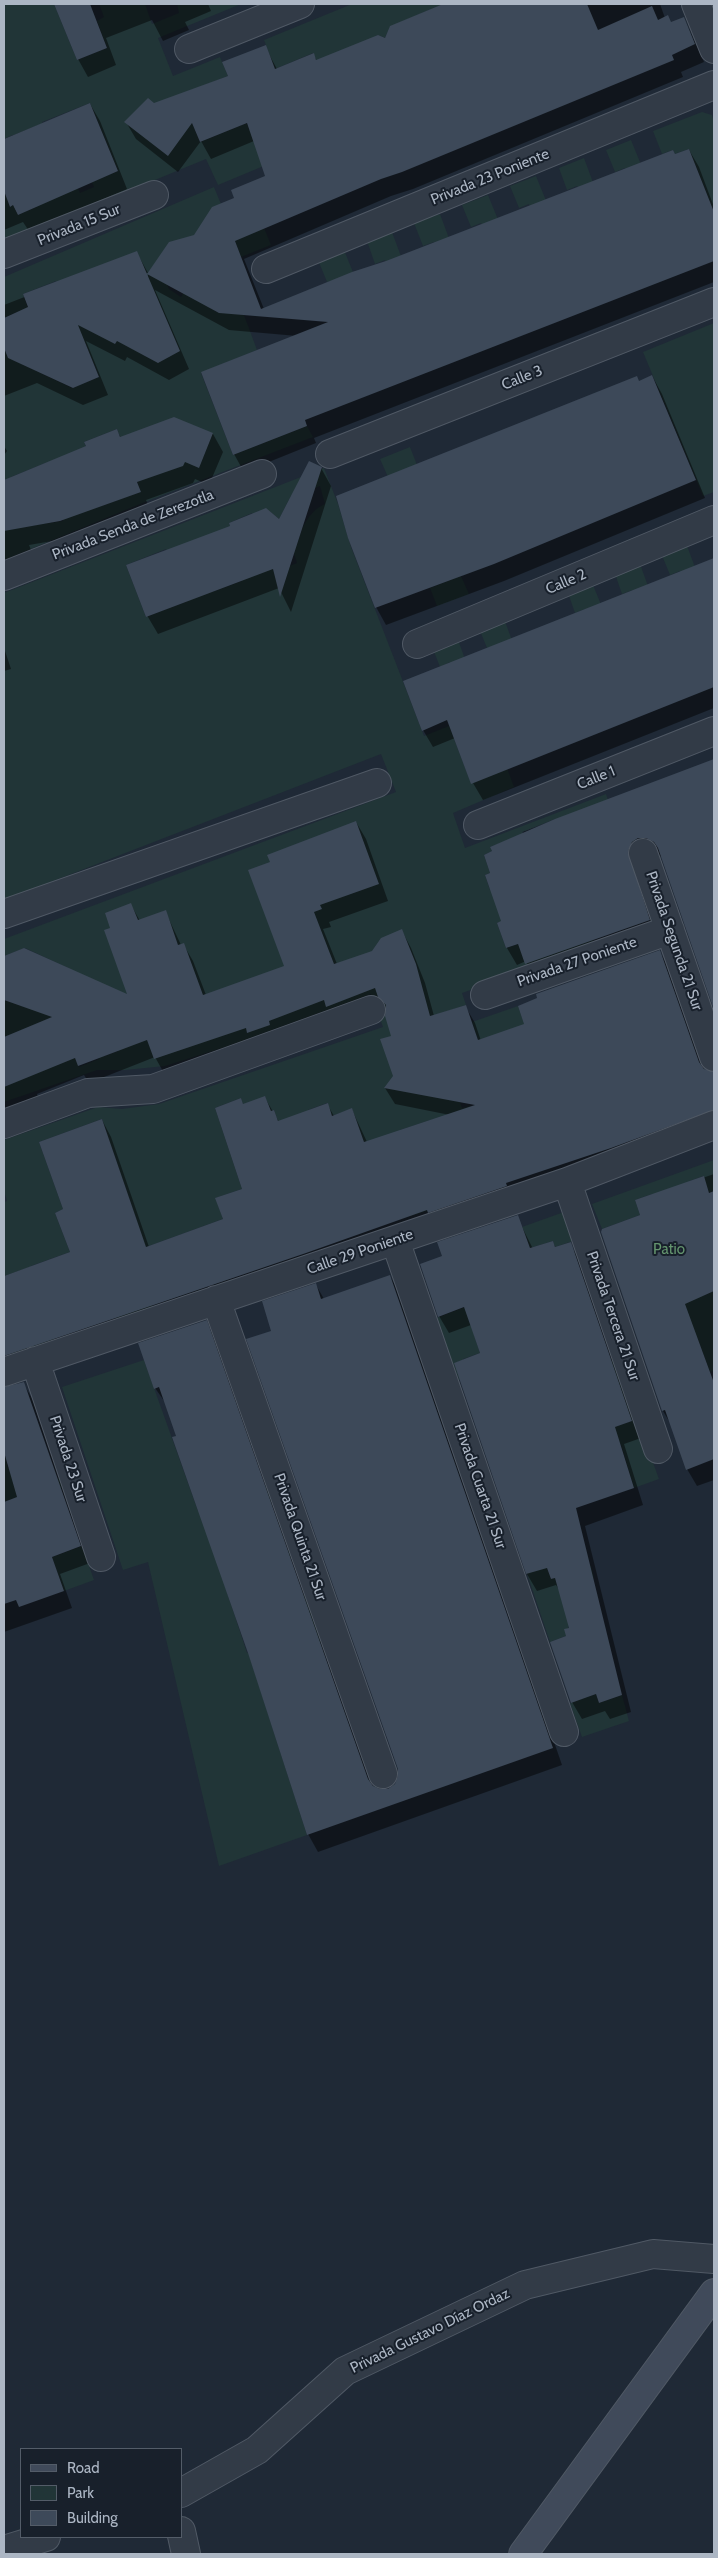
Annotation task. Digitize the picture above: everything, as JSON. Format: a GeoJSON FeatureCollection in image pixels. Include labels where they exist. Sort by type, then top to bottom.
{"type":"FeatureCollection","features":[{"type":"Feature","properties":{"kind":"main road"},"geometry":{"type":"LineString","coordinates":[[523,2554],[714,2294]]}},
{"type":"Feature","properties":{"kind":"street"},"geometry":{"type":"LineString","coordinates":[[189,49],[300,4]]}},
{"type":"Feature","properties":{"kind":"street"},"geometry":{"type":"LineString","coordinates":[[696,4],[714,49]]}},
{"type":"Feature","properties":{"kind":"street","name":"Privada 23 Poniente"},"geometry":{"type":"LineString","coordinates":[[266,269],[714,85]]}},
{"type":"Feature","properties":{"kind":"street","name":"Privada 15 Sur"},"geometry":{"type":"LineString","coordinates":[[4,254],[154,195]]}},
{"type":"Feature","properties":{"kind":"street","name":"Calle 3"},"geometry":{"type":"LineString","coordinates":[[330,454],[714,302]]}},
{"type":"Feature","properties":{"kind":"street","name":"Privada Senda de Zerezotla"},"geometry":{"type":"LineString","coordinates":[[4,576],[262,474]]}},
{"type":"Feature","properties":{"kind":"street","name":"Calle 2"},"geometry":{"type":"LineString","coordinates":[[417,644],[714,520]]}},
{"type":"Feature","properties":{"kind":"street","name":"Calle 1"},"geometry":{"type":"LineString","coordinates":[[478,825],[714,730]]}},
{"type":"Feature","properties":{"kind":"street"},"geometry":{"type":"LineString","coordinates":[[4,914],[377,783]]}},
{"type":"Feature","properties":{"kind":"street","name":"Privada Segunda 21 Sur"},"geometry":{"type":"LineString","coordinates":[[643,853],[714,1057]]}},
{"type":"Feature","properties":{"kind":"street","name":"Privada 27 Poniente"},"geometry":{"type":"LineString","coordinates":[[485,994],[670,930]]}},
{"type":"Feature","properties":{"kind":"street"},"geometry":{"type":"LineString","coordinates":[[4,1124],[88,1094],[154,1089],[371,1010]]}},
{"type":"Feature","properties":{"kind":"street","name":"Calle 29 Poniente"},"geometry":{"type":"LineString","coordinates":[[4,1372],[567,1182],[714,1125]]}},
{"type":"Feature","properties":{"kind":"street","name":"Privada Tercera 21 Sur"},"geometry":{"type":"LineString","coordinates":[[567,1182],[658,1449]]}},
{"type":"Feature","properties":{"kind":"street","name":"Privada Cuarta 21 Sur"},"geometry":{"type":"LineString","coordinates":[[395,1240],[564,1732]]}},
{"type":"Feature","properties":{"kind":"street","name":"Privada Quinta 21 Sur"},"geometry":{"type":"LineString","coordinates":[[216,1300],[383,1774]]}},
{"type":"Feature","properties":{"kind":"street","name":"Privada 23 Sur"},"geometry":{"type":"LineString","coordinates":[[35,1361],[101,1558]]}},
{"type":"Feature","properties":{"kind":"street","name":"Privada Gustavo Díaz Ordaz"},"geometry":{"type":"LineString","coordinates":[[182,2492],[257,2450],[345,2371],[525,2285],[653,2254],[714,2259]]}},
{"type":"Feature","properties":{"kind":"street"},"geometry":{"type":"LineString","coordinates":[[182,2536],[186,2554]]}},
{"type":"Feature","properties":{"kind":"street"},"geometry":{"type":"LineString","coordinates":[[4,2550],[43,2538]]}},
{"type":"Feature","properties":{"kind":"green space"},"geometry":{"type":"Polygon","coordinates":[[[4,4],[54,4],[77,60],[107,48],[97,21],[104,17],[99,4],[145,4],[152,24],[179,13],[177,4],[241,4],[158,38],[173,76],[220,57],[228,76],[180,95],[200,142],[247,123],[249,130],[292,112],[266,165],[218,185],[206,159],[4,242],[4,191],[10,207],[13,205],[18,215],[36,207],[22,156],[13,135],[4,139],[4,4]],[[90,103],[42,122],[63,176],[71,173],[80,193],[94,187],[92,182],[118,171],[90,103]]]}},
{"type":"Feature","properties":{"kind":"green space"},"geometry":{"type":"Polygon","coordinates":[[[352,4],[443,4],[390,27],[385,38],[377,35],[365,58],[316,60],[313,53],[275,69],[264,40],[352,4]]]}},
{"type":"Feature","properties":{"kind":"green space"},"geometry":{"type":"Polygon","coordinates":[[[702,112],[712,115],[714,122],[714,212],[689,149],[675,154],[673,150],[662,154],[653,131],[702,112]]]}},
{"type":"Feature","properties":{"kind":"green space"},"geometry":{"type":"Polygon","coordinates":[[[631,140],[642,167],[627,173],[625,168],[615,172],[606,150],[631,140]]]}},
{"type":"Feature","properties":{"kind":"green space"},"geometry":{"type":"Polygon","coordinates":[[[584,158],[594,185],[579,191],[577,186],[567,190],[559,168],[584,158]]]}},
{"type":"Feature","properties":{"kind":"green space"},"geometry":{"type":"Polygon","coordinates":[[[536,176],[547,203],[531,209],[529,204],[519,208],[510,186],[536,176]]]}},
{"type":"Feature","properties":{"kind":"green space"},"geometry":{"type":"Polygon","coordinates":[[[214,187],[223,209],[191,242],[164,276],[169,289],[181,297],[191,281],[207,305],[213,310],[218,313],[232,311],[244,315],[257,350],[201,373],[233,455],[307,426],[313,437],[145,502],[4,560],[4,348],[9,358],[72,388],[99,377],[85,343],[60,330],[67,309],[56,281],[23,294],[28,308],[21,320],[17,312],[4,318],[4,277],[214,187]],[[117,429],[84,442],[94,465],[56,480],[48,462],[11,477],[29,526],[63,521],[62,509],[95,508],[141,492],[117,429]]]}},
{"type":"Feature","properties":{"kind":"green space"},"geometry":{"type":"Polygon","coordinates":[[[488,195],[499,222],[483,228],[481,223],[471,227],[462,205],[488,195]]]}},
{"type":"Feature","properties":{"kind":"green space"},"geometry":{"type":"Polygon","coordinates":[[[440,214],[450,241],[435,247],[434,242],[423,246],[414,223],[440,214]]]}},
{"type":"Feature","properties":{"kind":"green space"},"geometry":{"type":"Polygon","coordinates":[[[264,228],[271,245],[241,257],[232,234],[264,228]]]}},
{"type":"Feature","properties":{"kind":"green space"},"geometry":{"type":"Polygon","coordinates":[[[392,232],[402,259],[387,265],[385,260],[375,264],[367,241],[392,232]]]}},
{"type":"Feature","properties":{"kind":"green space"},"geometry":{"type":"Polygon","coordinates":[[[344,250],[355,277],[327,282],[318,260],[344,250]]]}},
{"type":"Feature","properties":{"kind":"green space"},"geometry":{"type":"Polygon","coordinates":[[[714,323],[714,492],[703,496],[643,352],[714,323]]]}},
{"type":"Feature","properties":{"kind":"green space"},"geometry":{"type":"Polygon","coordinates":[[[410,447],[419,470],[388,477],[380,459],[410,447]]]}},
{"type":"Feature","properties":{"kind":"green space"},"geometry":{"type":"Polygon","coordinates":[[[324,468],[338,504],[351,547],[424,736],[449,726],[471,783],[507,768],[514,787],[453,813],[465,848],[606,794],[608,800],[587,808],[603,854],[625,846],[637,878],[617,885],[620,895],[605,900],[589,857],[581,859],[573,837],[569,838],[565,825],[558,827],[555,819],[522,832],[525,839],[519,842],[524,858],[520,859],[528,879],[569,864],[579,892],[569,897],[577,922],[586,918],[595,947],[462,993],[466,1005],[442,1013],[454,1048],[443,1053],[462,1108],[471,1106],[479,1131],[442,1144],[434,1119],[400,1130],[427,1211],[407,1217],[398,1192],[415,1185],[406,1161],[400,1163],[396,1148],[368,1158],[364,1150],[350,1155],[348,1149],[364,1143],[352,1109],[332,1116],[327,1103],[308,1110],[315,1131],[309,1133],[314,1149],[321,1147],[334,1183],[261,1209],[252,1184],[289,1171],[275,1132],[281,1130],[274,1110],[271,1111],[265,1097],[248,1103],[250,1109],[245,1110],[241,1098],[215,1108],[242,1189],[216,1198],[223,1219],[119,1257],[129,1285],[144,1280],[153,1307],[117,1320],[110,1299],[124,1294],[117,1274],[120,1272],[107,1238],[138,1225],[102,1119],[39,1142],[63,1209],[55,1213],[70,1252],[31,1266],[56,1341],[13,1356],[4,1327],[4,1202],[7,1201],[4,1191],[4,1140],[98,1107],[122,1109],[159,1104],[383,1027],[371,994],[225,1047],[165,1066],[125,1070],[97,1070],[4,1102],[4,1000],[21,1006],[74,987],[68,968],[25,948],[4,956],[4,939],[396,792],[381,754],[4,900],[4,593],[324,468]],[[320,486],[291,496],[279,519],[269,511],[255,523],[252,513],[229,523],[241,553],[248,551],[257,573],[273,567],[274,572],[297,563],[292,547],[293,543],[297,544],[310,515],[325,504],[320,486]],[[222,530],[176,548],[178,553],[169,556],[166,549],[126,565],[146,617],[188,601],[178,577],[187,573],[195,594],[210,588],[212,592],[242,581],[222,530]],[[506,841],[490,847],[492,851],[484,855],[490,873],[485,875],[490,890],[521,878],[506,841]],[[526,893],[502,901],[508,919],[497,923],[506,948],[518,944],[523,957],[546,949],[526,893]],[[117,1000],[71,1016],[77,1035],[68,1038],[79,1067],[99,1059],[97,1054],[103,1052],[105,1056],[118,1051],[116,1044],[130,1038],[117,1000]]]}},
{"type":"Feature","properties":{"kind":"green space"},"geometry":{"type":"Polygon","coordinates":[[[686,543],[696,570],[682,576],[680,571],[670,575],[661,553],[686,543]]]}},
{"type":"Feature","properties":{"kind":"green space"},"geometry":{"type":"Polygon","coordinates":[[[639,561],[649,589],[635,594],[633,590],[622,594],[614,571],[639,561]]]}},
{"type":"Feature","properties":{"kind":"green space"},"geometry":{"type":"Polygon","coordinates":[[[461,576],[469,594],[437,606],[430,588],[461,576]]]}},
{"type":"Feature","properties":{"kind":"green space"},"geometry":{"type":"Polygon","coordinates":[[[591,580],[602,607],[587,613],[585,609],[575,613],[567,590],[591,580]]]}},
{"type":"Feature","properties":{"kind":"green space"},"geometry":{"type":"Polygon","coordinates":[[[503,616],[513,643],[487,648],[478,626],[503,616]]]}},
{"type":"Feature","properties":{"kind":"green space"},"geometry":{"type":"Polygon","coordinates":[[[456,634],[466,662],[452,667],[450,662],[440,667],[431,644],[456,634]]]}},
{"type":"Feature","properties":{"kind":"green space"},"geometry":{"type":"Polygon","coordinates":[[[518,1006],[530,1039],[478,1040],[472,1022],[518,1006]]]}},
{"type":"Feature","properties":{"kind":"green space","name":"Patio"},"geometry":{"type":"Polygon","coordinates":[[[714,1160],[714,1191],[709,1193],[703,1176],[690,1181],[710,1247],[714,1246],[714,1249],[689,1259],[703,1296],[714,1291],[714,1371],[710,1372],[697,1337],[682,1342],[652,1194],[635,1200],[640,1215],[602,1229],[592,1204],[714,1160]]]}},
{"type":"Feature","properties":{"kind":"green space"},"geometry":{"type":"Polygon","coordinates":[[[564,1212],[573,1241],[555,1247],[553,1241],[530,1248],[522,1227],[564,1212]]]}},
{"type":"Feature","properties":{"kind":"green space"},"geometry":{"type":"Polygon","coordinates":[[[475,1303],[485,1331],[474,1335],[480,1353],[463,1359],[469,1376],[459,1380],[436,1318],[475,1303]]]}},
{"type":"Feature","properties":{"kind":"green space"},"geometry":{"type":"Polygon","coordinates":[[[615,1359],[659,1479],[634,1488],[621,1445],[611,1428],[632,1421],[618,1380],[590,1369],[615,1359]]]}},
{"type":"Feature","properties":{"kind":"green space"},"geometry":{"type":"Polygon","coordinates":[[[144,1360],[198,1511],[271,1484],[278,1500],[254,1508],[243,1566],[294,1548],[297,1557],[224,1583],[247,1653],[295,1637],[283,1601],[309,1592],[325,1640],[308,1647],[261,1692],[307,1835],[219,1866],[148,1562],[123,1570],[62,1387],[144,1360]]]}},
{"type":"Feature","properties":{"kind":"green space"},"geometry":{"type":"Polygon","coordinates":[[[4,1452],[8,1468],[16,1465],[25,1490],[59,1478],[62,1488],[29,1500],[27,1494],[4,1502],[4,1452]]]}},
{"type":"Feature","properties":{"kind":"green space"},"geometry":{"type":"Polygon","coordinates":[[[82,1546],[94,1580],[64,1591],[52,1557],[82,1546]]]}},
{"type":"Feature","properties":{"kind":"green space"},"geometry":{"type":"Polygon","coordinates":[[[520,1553],[547,1568],[551,1579],[591,1566],[594,1578],[580,1583],[566,1636],[550,1642],[520,1553]]]}},
{"type":"Feature","properties":{"kind":"green space"},"geometry":{"type":"Polygon","coordinates":[[[596,1694],[599,1703],[622,1695],[629,1721],[582,1737],[570,1703],[596,1694]]]}},
{"type":"Feature","properties":{"kind":"building"},"geometry":{"type":"Polygon","coordinates":[[[54,4],[90,4],[107,48],[77,60],[54,4]]]}},
{"type":"Feature","properties":{"kind":"building"},"geometry":{"type":"Polygon","coordinates":[[[443,4],[587,4],[598,30],[652,6],[658,20],[668,15],[671,22],[684,17],[695,44],[672,55],[674,60],[381,179],[235,241],[261,309],[352,272],[386,261],[673,150],[675,154],[689,149],[714,212],[714,261],[305,420],[307,426],[233,455],[201,372],[328,322],[219,313],[147,274],[169,242],[194,235],[212,207],[234,198],[231,190],[265,176],[247,123],[200,142],[192,123],[168,156],[124,122],[148,98],[154,103],[228,76],[222,62],[266,45],[275,69],[314,53],[316,60],[378,35],[385,38],[390,26],[443,4]]]}},
{"type":"Feature","properties":{"kind":"building"},"geometry":{"type":"Polygon","coordinates":[[[90,103],[118,171],[18,215],[13,205],[10,207],[4,191],[4,139],[90,103]]]}},
{"type":"Feature","properties":{"kind":"building"},"geometry":{"type":"Polygon","coordinates":[[[137,251],[180,351],[158,363],[117,341],[115,344],[78,325],[99,377],[73,388],[8,358],[4,348],[4,318],[28,307],[23,294],[137,251]]]}},
{"type":"Feature","properties":{"kind":"building"},"geometry":{"type":"Polygon","coordinates":[[[652,375],[696,480],[494,564],[375,608],[348,538],[336,496],[637,376],[639,381],[652,375]]]}},
{"type":"Feature","properties":{"kind":"building"},"geometry":{"type":"Polygon","coordinates":[[[174,417],[213,433],[199,468],[185,462],[183,466],[137,482],[141,492],[60,521],[4,531],[4,480],[86,446],[84,442],[117,429],[120,437],[174,417]]]}},
{"type":"Feature","properties":{"kind":"building"},"geometry":{"type":"Polygon","coordinates":[[[309,461],[322,467],[280,597],[273,569],[146,617],[126,565],[230,526],[229,523],[266,508],[279,519],[309,461]]]}},
{"type":"Feature","properties":{"kind":"building"},"geometry":{"type":"Polygon","coordinates":[[[714,558],[714,687],[471,784],[447,720],[422,731],[403,681],[714,558]]]}},
{"type":"Feature","properties":{"kind":"building"},"geometry":{"type":"Polygon","coordinates":[[[714,759],[714,1010],[658,848],[654,842],[646,838],[638,838],[632,842],[628,851],[650,920],[525,964],[518,944],[506,948],[497,923],[501,921],[485,875],[490,873],[484,855],[492,851],[490,847],[555,819],[714,759]]]}},
{"type":"Feature","properties":{"kind":"building"},"geometry":{"type":"Polygon","coordinates":[[[356,821],[379,884],[320,905],[322,909],[314,912],[334,964],[372,951],[381,938],[402,929],[416,964],[430,1016],[466,1005],[478,1040],[524,1024],[518,1006],[537,998],[536,994],[660,950],[699,1062],[704,1069],[714,1072],[714,1110],[611,1148],[506,1183],[507,1186],[428,1213],[427,1210],[4,1356],[4,1276],[70,1252],[55,1213],[63,1209],[39,1142],[102,1119],[146,1247],[223,1219],[215,1198],[242,1189],[215,1108],[241,1098],[243,1104],[265,1096],[271,1111],[274,1110],[278,1121],[328,1103],[332,1116],[352,1108],[364,1142],[475,1105],[384,1088],[393,1076],[380,1039],[391,1036],[385,1016],[386,1005],[378,997],[375,988],[326,1007],[324,1000],[269,1021],[270,1025],[247,1033],[246,1028],[154,1059],[147,1040],[78,1066],[75,1058],[4,1087],[4,1037],[52,1017],[4,1000],[4,956],[24,948],[127,994],[104,930],[110,928],[105,913],[131,903],[138,920],[166,910],[178,945],[184,943],[203,995],[284,966],[248,870],[270,862],[267,855],[356,821]]]}},
{"type":"Feature","properties":{"kind":"building"},"geometry":{"type":"Polygon","coordinates":[[[704,1176],[709,1193],[714,1191],[714,1291],[685,1304],[714,1383],[714,1459],[686,1470],[665,1410],[662,1411],[601,1232],[602,1229],[640,1215],[635,1200],[704,1176]]]}},
{"type":"Feature","properties":{"kind":"building"},"geometry":{"type":"Polygon","coordinates":[[[518,1215],[530,1248],[553,1241],[555,1247],[571,1242],[632,1421],[615,1427],[634,1488],[576,1508],[622,1695],[599,1703],[596,1694],[571,1703],[550,1642],[566,1636],[564,1629],[569,1628],[555,1578],[551,1579],[547,1568],[526,1574],[454,1363],[480,1353],[464,1307],[438,1317],[420,1264],[442,1256],[437,1242],[518,1215]]]}},
{"type":"Feature","properties":{"kind":"building"},"geometry":{"type":"Polygon","coordinates":[[[390,1275],[553,1748],[307,1835],[248,1653],[172,1437],[176,1436],[159,1387],[154,1389],[138,1343],[207,1320],[368,1779],[373,1786],[380,1789],[388,1789],[395,1784],[398,1769],[246,1339],[271,1331],[262,1301],[316,1283],[321,1299],[390,1275]]]}},
{"type":"Feature","properties":{"kind":"building"},"geometry":{"type":"Polygon","coordinates":[[[24,1382],[81,1546],[52,1557],[64,1591],[19,1607],[16,1600],[4,1604],[4,1502],[17,1497],[4,1452],[4,1387],[24,1382]]]}}]}
